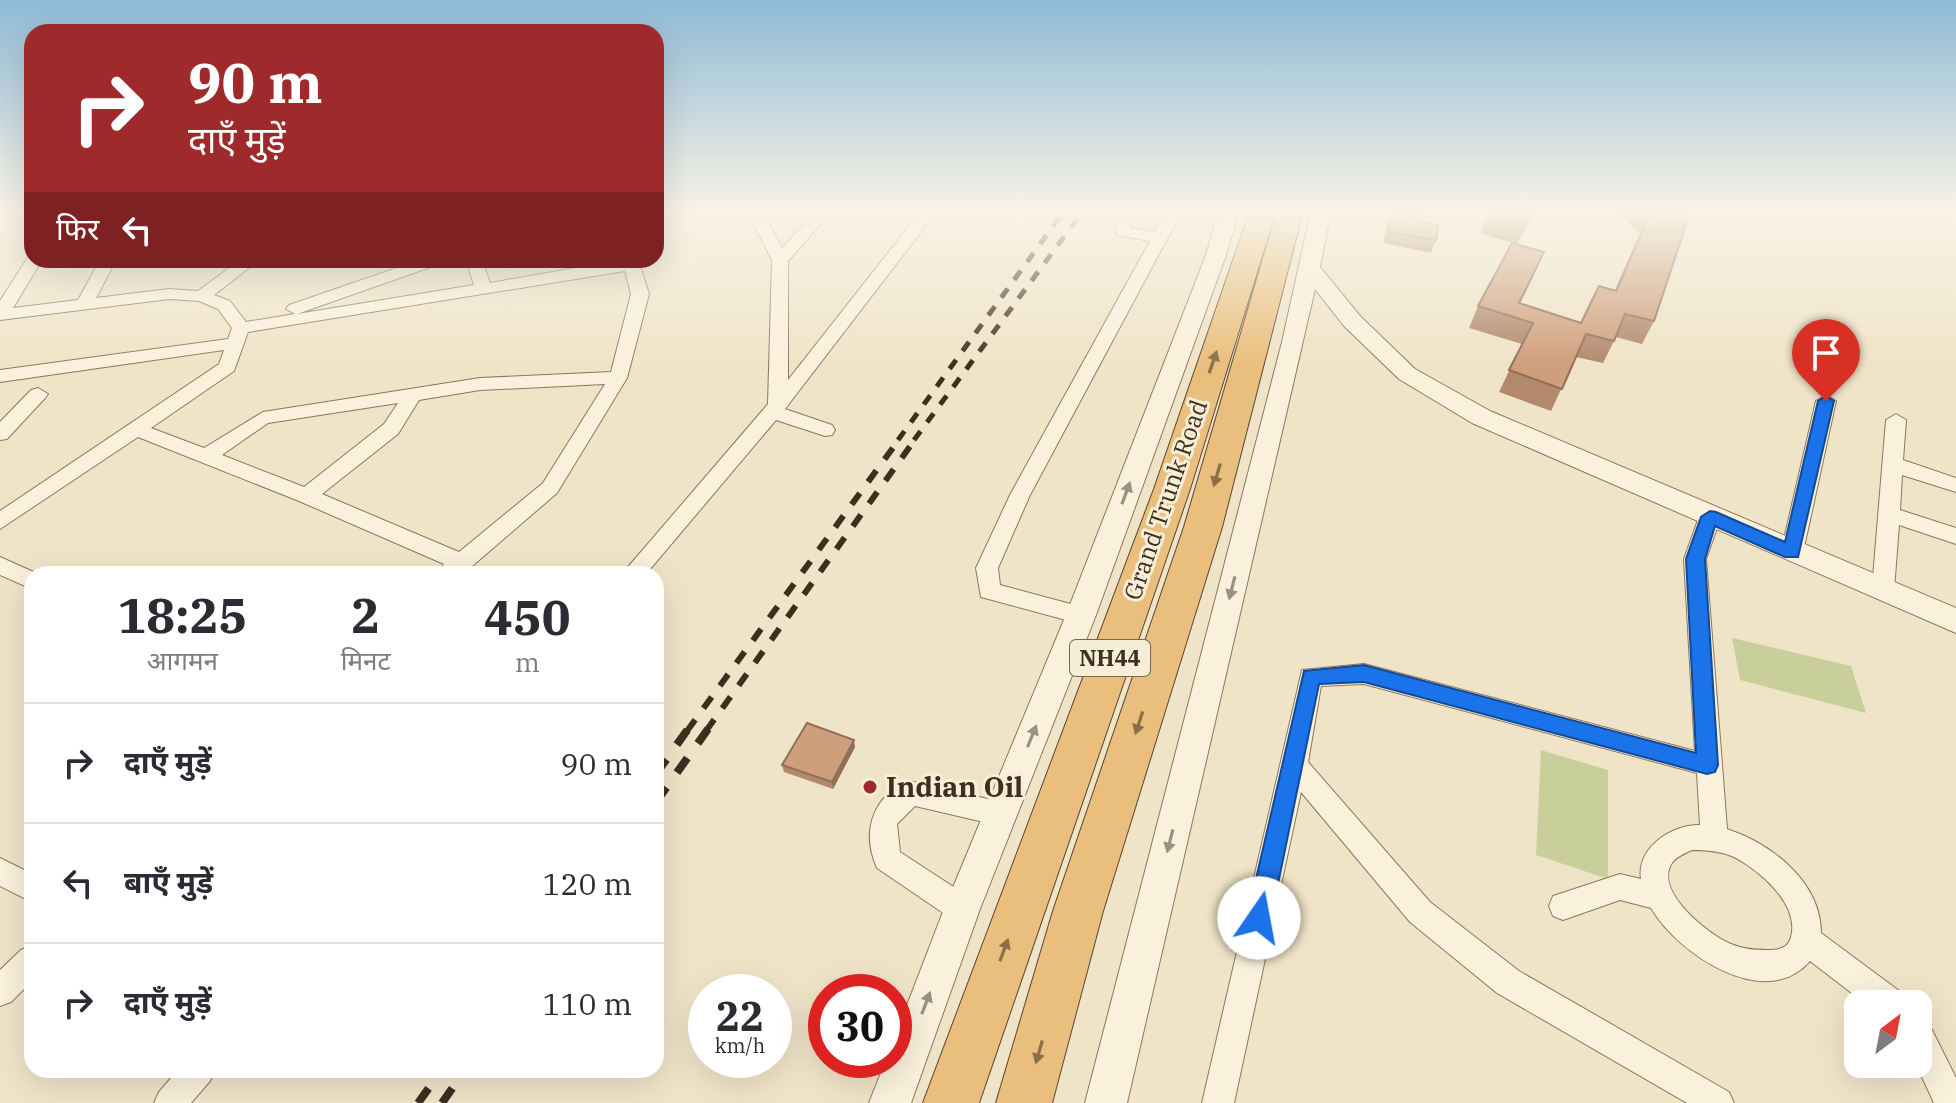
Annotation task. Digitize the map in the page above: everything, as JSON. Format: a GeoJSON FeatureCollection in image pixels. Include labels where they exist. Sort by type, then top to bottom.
{"type":"FeatureCollection","features":[{"type":"Feature","properties":{"kind":"highway","name":"Grand Trunk Road"},"geometry":{"type":"LineString","coordinates":[[951,1103],[1172,489],[1243,262]]}},
{"type":"Feature","properties":{"kind":"highway","name":"Grand Trunk Road"},"geometry":{"type":"LineString","coordinates":[[1024,1103],[1078,911],[1203,527],[1250,262]]}},
{"type":"Feature","properties":{"kind":"street"},"geometry":{"type":"LineString","coordinates":[[776,409],[780,262]]}},
{"type":"Feature","properties":{"kind":"street"},"geometry":{"type":"LineString","coordinates":[[640,566],[776,409],[889,262]]}},
{"type":"Feature","properties":{"kind":"street"},"geometry":{"type":"LineString","coordinates":[[1081,615],[989,591],[987,568],[1020,495],[1147,262]]}},
{"type":"Feature","properties":{"kind":"street"},"geometry":{"type":"LineString","coordinates":[[890,1103],[962,909],[1081,615],[1213,262]]}},
{"type":"Feature","properties":{"kind":"street"},"geometry":{"type":"LineString","coordinates":[[1106,1103],[1310,262]]}},
{"type":"Feature","properties":{"kind":"street"},"geometry":{"type":"LineString","coordinates":[[1309,267],[1352,321],[1407,374],[1481,417],[1956,621]]}},
{"type":"Feature","properties":{"kind":"street"},"geometry":{"type":"LineString","coordinates":[[0,315],[29,268]]}},
{"type":"Feature","properties":{"kind":"street"},"geometry":{"type":"LineString","coordinates":[[84,305],[104,268]]}},
{"type":"Feature","properties":{"kind":"street"},"geometry":{"type":"LineString","coordinates":[[202,296],[240,268]]}},
{"type":"Feature","properties":{"kind":"street"},"geometry":{"type":"LineString","coordinates":[[238,336],[415,268]]}},
{"type":"Feature","properties":{"kind":"street"},"geometry":{"type":"LineString","coordinates":[[477,268],[484,290]]}},
{"type":"Feature","properties":{"kind":"street"},"geometry":{"type":"LineString","coordinates":[[0,376],[238,336],[604,268]]}},
{"type":"Feature","properties":{"kind":"street"},"geometry":{"type":"LineString","coordinates":[[456,566],[550,488],[618,378],[640,294],[632,268]]}},
{"type":"Feature","properties":{"kind":"street"},"geometry":{"type":"LineString","coordinates":[[0,315],[169,294],[202,296],[224,305],[238,336],[227,367],[0,521]]}},
{"type":"Feature","properties":{"kind":"street"},"geometry":{"type":"LineString","coordinates":[[1298,318],[1312,310],[1352,321]]}},
{"type":"Feature","properties":{"kind":"street"},"geometry":{"type":"LineString","coordinates":[[204,458],[263,418],[480,384],[618,378]]}},
{"type":"Feature","properties":{"kind":"street"},"geometry":{"type":"LineString","coordinates":[[0,434],[38,394]]}},
{"type":"Feature","properties":{"kind":"street"},"geometry":{"type":"LineString","coordinates":[[306,496],[391,429],[412,396]]}},
{"type":"Feature","properties":{"kind":"street"},"geometry":{"type":"LineString","coordinates":[[1792,552],[1826,401]]}},
{"type":"Feature","properties":{"kind":"street"},"geometry":{"type":"LineString","coordinates":[[776,409],[825,430]]}},
{"type":"Feature","properties":{"kind":"street"},"geometry":{"type":"LineString","coordinates":[[1883,590],[1896,420]]}},
{"type":"Feature","properties":{"kind":"street"},"geometry":{"type":"LineString","coordinates":[[136,429],[306,496],[450,566]]}},
{"type":"Feature","properties":{"kind":"street"},"geometry":{"type":"LineString","coordinates":[[1892,464],[1956,485]]}},
{"type":"Feature","properties":{"kind":"street"},"geometry":{"type":"LineString","coordinates":[[1888,514],[1956,536]]}},
{"type":"Feature","properties":{"kind":"street"},"geometry":{"type":"LineString","coordinates":[[1710,517],[1695,559],[1714,837]]}},
{"type":"Feature","properties":{"kind":"street"},"geometry":{"type":"LineString","coordinates":[[0,565],[24,577]]}},
{"type":"Feature","properties":{"kind":"street"},"geometry":{"type":"LineString","coordinates":[[1218,1103],[1311,677],[1364,674],[1707,765]]}},
{"type":"Feature","properties":{"kind":"street"},"geometry":{"type":"LineString","coordinates":[[1294,765],[1420,912],[1508,982],[1718,1103]]}},
{"type":"Feature","properties":{"kind":"street"},"geometry":{"type":"LineString","coordinates":[[962,909],[887,859],[883,820],[910,793],[1001,814]]}},
{"type":"Feature","properties":{"kind":"street"},"geometry":{"type":"LineString","coordinates":[[1689,837],[1714,837],[1758,857],[1780,876],[1797,897],[1806,920],[1806,940],[1798,955],[1783,964],[1762,967],[1738,963],[1714,954],[1692,939],[1673,920],[1659,897],[1655,865],[1661,851],[1673,842],[1689,837]]}},
{"type":"Feature","properties":{"kind":"street"},"geometry":{"type":"LineString","coordinates":[[0,871],[24,884]]}},
{"type":"Feature","properties":{"kind":"street"},"geometry":{"type":"LineString","coordinates":[[1563,906],[1620,887],[1659,897]]}},
{"type":"Feature","properties":{"kind":"street"},"geometry":{"type":"LineString","coordinates":[[1806,940],[1872,990]]}},
{"type":"Feature","properties":{"kind":"street"},"geometry":{"type":"LineString","coordinates":[[0,991],[24,968]]}},
{"type":"Feature","properties":{"kind":"street"},"geometry":{"type":"LineString","coordinates":[[1932,1064],[1951,1103]]}},
{"type":"Feature","properties":{"kind":"street"},"geometry":{"type":"LineString","coordinates":[[170,1103],[192,1078]]}},
{"type":"Feature","properties":{"kind":"green space"},"geometry":{"type":"Polygon","coordinates":[[[1732,638],[1851,666],[1866,713],[1740,680],[1732,638]]]}},
{"type":"Feature","properties":{"kind":"green space"},"geometry":{"type":"Polygon","coordinates":[[[1541,750],[1608,770],[1608,879],[1536,855],[1541,750]]]}},
{"type":"Feature","properties":{"kind":"building"},"geometry":{"type":"Polygon","coordinates":[[[1501,262],[1539,262],[1519,303],[1581,323],[1599,286],[1616,291],[1629,262],[1674,262],[1654,321],[1625,314],[1614,341],[1586,334],[1562,389],[1509,370],[1533,323],[1478,306],[1501,262]]]}},
{"type":"Feature","properties":{"kind":"building"},"geometry":{"type":"Polygon","coordinates":[[[807,723],[854,740],[832,782],[782,765],[807,723]]]}},
{"type":"Feature","properties":{"kind":"railway"},"geometry":{"type":"LineString","coordinates":[[898,440],[1027,262]]}},
{"type":"Feature","properties":{"kind":"railway"},"geometry":{"type":"LineString","coordinates":[[914,440],[1045,262]]}},
{"type":"Feature","properties":{"kind":"railway"},"geometry":{"type":"LineString","coordinates":[[687,731],[900,438]]}},
{"type":"Feature","properties":{"kind":"railway"},"geometry":{"type":"LineString","coordinates":[[706,731],[916,438]]}},
{"type":"Feature","properties":{"kind":"railway"},"geometry":{"type":"LineString","coordinates":[[664,763],[688,729]]}},
{"type":"Feature","properties":{"kind":"railway"},"geometry":{"type":"LineString","coordinates":[[664,791],[708,729]]}},
{"type":"Feature","properties":{"kind":"railway"},"geometry":{"type":"LineString","coordinates":[[418,1103],[436,1078]]}},
{"type":"Feature","properties":{"kind":"railway"},"geometry":{"type":"LineString","coordinates":[[442,1103],[459,1078]]}},
{"type":"Feature","properties":{"kind":"place","name":"Indian Oil"},"geometry":{"type":"Point","coordinates":[870,787]}},
{"type":"Feature","properties":{"kind":"route"},"geometry":{"type":"LineString","coordinates":[[1259,918],[1311,677],[1364,674],[1707,765],[1695,559],[1710,517],[1792,552],[1826,401]]}}]}
